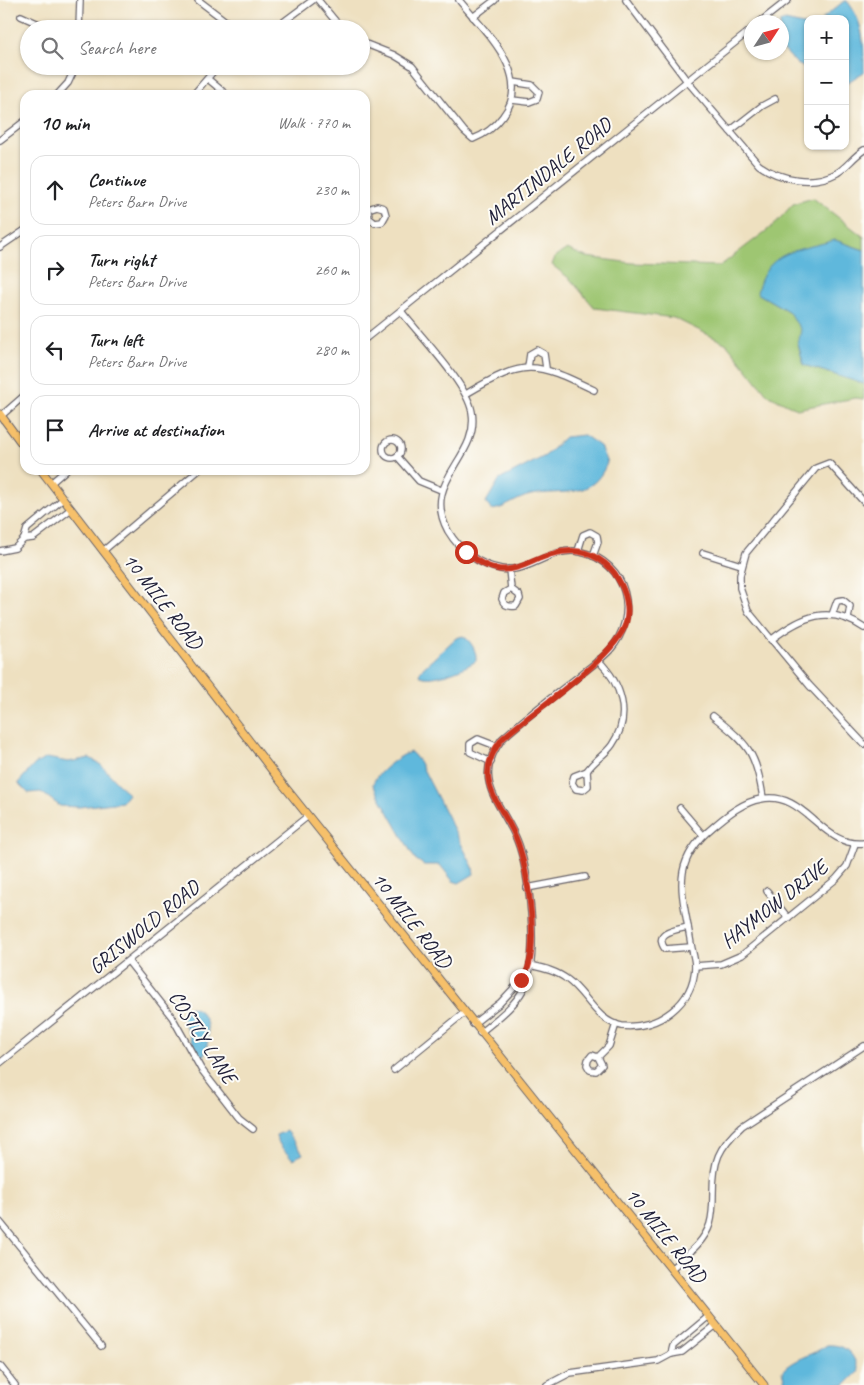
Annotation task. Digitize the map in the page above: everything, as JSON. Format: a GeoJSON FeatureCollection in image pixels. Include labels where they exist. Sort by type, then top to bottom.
{"type":"FeatureCollection","features":[{"type":"Feature","properties":{"kind":"main road"},"geometry":{"type":"LineString","coordinates":[[1,415],[20,441]]}},
{"type":"Feature","properties":{"kind":"main road","name":"10 MILE ROAD"},"geometry":{"type":"LineString","coordinates":[[45,475],[308,816],[764,1385]]}},
{"type":"Feature","properties":{"kind":"street"},"geometry":{"type":"LineString","coordinates":[[79,20],[80,0]]}},
{"type":"Feature","properties":{"kind":"street"},"geometry":{"type":"LineString","coordinates":[[286,20],[314,0]]}},
{"type":"Feature","properties":{"kind":"street"},"geometry":{"type":"LineString","coordinates":[[318,0],[335,20]]}},
{"type":"Feature","properties":{"kind":"street"},"geometry":{"type":"LineString","coordinates":[[370,46],[394,55],[412,66],[473,139],[482,136],[497,124],[507,112],[512,100],[513,82],[506,60],[459,0]]}},
{"type":"Feature","properties":{"kind":"street"},"geometry":{"type":"LineString","coordinates":[[473,17],[495,0]]}},
{"type":"Feature","properties":{"kind":"street"},"geometry":{"type":"LineString","coordinates":[[626,0],[688,81],[758,165],[771,174],[803,180],[837,173],[864,150]]}},
{"type":"Feature","properties":{"kind":"street"},"geometry":{"type":"LineString","coordinates":[[769,15],[788,0]]}},
{"type":"Feature","properties":{"kind":"street"},"geometry":{"type":"LineString","coordinates":[[202,1],[225,20]]}},
{"type":"Feature","properties":{"kind":"street"},"geometry":{"type":"LineString","coordinates":[[21,16],[30,20]]}},
{"type":"Feature","properties":{"kind":"street","name":"MARTINDALE ROAD"},"geometry":{"type":"LineString","coordinates":[[370,335],[744,36]]}},
{"type":"Feature","properties":{"kind":"street"},"geometry":{"type":"LineString","coordinates":[[62,90],[72,75]]}},
{"type":"Feature","properties":{"kind":"street"},"geometry":{"type":"LineString","coordinates":[[198,90],[211,75]]}},
{"type":"Feature","properties":{"kind":"street"},"geometry":{"type":"LineString","coordinates":[[208,79],[221,90]]}},
{"type":"Feature","properties":{"kind":"street"},"geometry":{"type":"LineString","coordinates":[[512,100],[529,102],[537,100],[539,92],[532,85],[513,82]]}},
{"type":"Feature","properties":{"kind":"street"},"geometry":{"type":"LineString","coordinates":[[730,131],[762,106],[775,99]]}},
{"type":"Feature","properties":{"kind":"street"},"geometry":{"type":"LineString","coordinates":[[0,140],[20,125]]}},
{"type":"Feature","properties":{"kind":"street"},"geometry":{"type":"LineString","coordinates":[[0,247],[20,233]]}},
{"type":"Feature","properties":{"kind":"street"},"geometry":{"type":"LineString","coordinates":[[400,311],[466,394],[472,412],[471,437],[467,448],[451,469],[441,490],[444,523],[457,542],[475,560],[483,564],[509,569],[531,564],[550,554],[578,551],[593,556],[609,567],[625,592],[627,611],[622,632],[609,650],[511,731],[496,746],[491,762],[489,783],[491,794],[518,842],[533,931],[533,951],[523,990],[512,1006],[480,1033]]}},
{"type":"Feature","properties":{"kind":"street"},"geometry":{"type":"LineString","coordinates":[[528,368],[530,354],[538,350],[544,354],[546,368]]}},
{"type":"Feature","properties":{"kind":"street"},"geometry":{"type":"LineString","coordinates":[[466,394],[505,372],[528,368],[546,368],[594,390]]}},
{"type":"Feature","properties":{"kind":"street"},"geometry":{"type":"LineString","coordinates":[[1,415],[20,399]]}},
{"type":"Feature","properties":{"kind":"street"},"geometry":{"type":"LineString","coordinates":[[397,456],[419,481],[441,490]]}},
{"type":"Feature","properties":{"kind":"street"},"geometry":{"type":"LineString","coordinates":[[864,502],[829,462],[816,468],[746,553],[741,565],[740,581],[743,600],[748,612],[864,744]]}},
{"type":"Feature","properties":{"kind":"street"},"geometry":{"type":"LineString","coordinates":[[51,483],[60,475]]}},
{"type":"Feature","properties":{"kind":"street"},"geometry":{"type":"LineString","coordinates":[[103,551],[192,475]]}},
{"type":"Feature","properties":{"kind":"street"},"geometry":{"type":"LineString","coordinates":[[0,551],[15,548],[24,539],[27,529],[63,499]]}},
{"type":"Feature","properties":{"kind":"street"},"geometry":{"type":"LineString","coordinates":[[24,539],[33,538],[71,509]]}},
{"type":"Feature","properties":{"kind":"street"},"geometry":{"type":"LineString","coordinates":[[578,551],[583,535],[590,532],[597,536],[598,542],[593,556]]}},
{"type":"Feature","properties":{"kind":"street"},"geometry":{"type":"LineString","coordinates":[[703,553],[741,565]]}},
{"type":"Feature","properties":{"kind":"street"},"geometry":{"type":"LineString","coordinates":[[509,569],[511,589]]}},
{"type":"Feature","properties":{"kind":"street"},"geometry":{"type":"LineString","coordinates":[[832,615],[837,601],[843,600],[850,606],[848,618]]}},
{"type":"Feature","properties":{"kind":"street"},"geometry":{"type":"LineString","coordinates":[[771,640],[799,620],[814,616],[832,615],[848,618],[864,628]]}},
{"type":"Feature","properties":{"kind":"street"},"geometry":{"type":"LineString","coordinates":[[587,771],[612,746],[619,732],[623,716],[621,696],[616,683],[598,660]]}},
{"type":"Feature","properties":{"kind":"street"},"geometry":{"type":"LineString","coordinates":[[713,716],[739,737],[754,757],[763,798]]}},
{"type":"Feature","properties":{"kind":"street"},"geometry":{"type":"LineString","coordinates":[[491,762],[470,752],[470,744],[478,739],[496,746]]}},
{"type":"Feature","properties":{"kind":"street"},"geometry":{"type":"LineString","coordinates":[[530,965],[544,968],[568,980],[598,1013],[616,1024],[638,1027],[659,1021],[677,1007],[692,982],[695,966],[681,888],[683,865],[696,841],[738,808],[763,798],[788,801],[803,809],[824,830],[844,842],[864,844]]}},
{"type":"Feature","properties":{"kind":"street"},"geometry":{"type":"LineString","coordinates":[[680,808],[703,835]]}},
{"type":"Feature","properties":{"kind":"street","name":"GRISWOLD ROAD"},"geometry":{"type":"LineString","coordinates":[[0,1063],[308,816]]}},
{"type":"Feature","properties":{"kind":"street","name":"HAYMOW DRIVE"},"geometry":{"type":"LineString","coordinates":[[695,966],[721,964],[736,958],[836,879],[847,866],[855,844]]}},
{"type":"Feature","properties":{"kind":"street"},"geometry":{"type":"LineString","coordinates":[[527,888],[585,877]]}},
{"type":"Feature","properties":{"kind":"street"},"geometry":{"type":"LineString","coordinates":[[767,891],[788,918]]}},
{"type":"Feature","properties":{"kind":"street"},"geometry":{"type":"LineString","coordinates":[[688,927],[665,933],[660,943],[665,949],[671,950],[691,947]]}},
{"type":"Feature","properties":{"kind":"street","name":"COSTLY LANE"},"geometry":{"type":"LineString","coordinates":[[128,961],[172,1017],[201,1070],[240,1118],[253,1129]]}},
{"type":"Feature","properties":{"kind":"street"},"geometry":{"type":"LineString","coordinates":[[473,1024],[503,1000],[527,974]]}},
{"type":"Feature","properties":{"kind":"street"},"geometry":{"type":"LineString","coordinates":[[394,1070],[464,1013]]}},
{"type":"Feature","properties":{"kind":"street"},"geometry":{"type":"LineString","coordinates":[[598,1058],[609,1046],[616,1024]]}},
{"type":"Feature","properties":{"kind":"street"},"geometry":{"type":"LineString","coordinates":[[671,1270],[694,1248],[704,1236],[710,1224],[714,1168],[718,1154],[731,1136],[742,1126],[864,1046]]}},
{"type":"Feature","properties":{"kind":"street"},"geometry":{"type":"LineString","coordinates":[[0,1222],[101,1346]]}},
{"type":"Feature","properties":{"kind":"street"},"geometry":{"type":"LineString","coordinates":[[671,1354],[673,1346],[709,1316]]}},
{"type":"Feature","properties":{"kind":"street"},"geometry":{"type":"LineString","coordinates":[[547,1385],[570,1372],[658,1361],[671,1354],[682,1352],[716,1325]]}},
{"type":"Feature","properties":{"kind":"street"},"geometry":{"type":"LineString","coordinates":[[0,1366],[15,1385]]}},
{"type":"Feature","properties":{"kind":"green space"},"geometry":{"type":"Polygon","coordinates":[[[813,198],[864,237],[864,250],[835,240],[757,293],[788,311],[802,330],[798,344],[804,365],[864,384],[864,399],[855,398],[797,409],[767,394],[727,344],[674,318],[595,308],[570,279],[552,265],[555,257],[567,249],[586,257],[632,263],[720,266],[774,225],[793,204],[813,198]]]}},
{"type":"Feature","properties":{"kind":"water"},"geometry":{"type":"Polygon","coordinates":[[[844,1],[847,1],[860,25],[864,53],[864,72],[849,81],[849,15],[827,15],[844,1]]]}},
{"type":"Feature","properties":{"kind":"water"},"geometry":{"type":"Polygon","coordinates":[[[789,22],[804,25],[804,67],[797,64],[789,55],[789,22]]]}},
{"type":"Feature","properties":{"kind":"water"},"geometry":{"type":"Polygon","coordinates":[[[835,240],[864,250],[864,384],[804,365],[798,344],[801,330],[788,311],[757,293],[768,268],[776,260],[797,250],[835,240]]]}},
{"type":"Feature","properties":{"kind":"water"},"geometry":{"type":"Polygon","coordinates":[[[584,435],[600,446],[607,463],[601,475],[593,483],[575,491],[531,495],[501,508],[491,510],[486,502],[499,480],[545,456],[565,437],[584,435]]]}},
{"type":"Feature","properties":{"kind":"water"},"geometry":{"type":"Polygon","coordinates":[[[463,636],[473,647],[476,661],[456,671],[439,676],[424,677],[419,675],[421,670],[456,638],[463,636]]]}},
{"type":"Feature","properties":{"kind":"water"},"geometry":{"type":"Polygon","coordinates":[[[411,752],[419,761],[473,867],[474,874],[459,883],[453,881],[440,865],[424,865],[415,859],[373,785],[374,781],[388,766],[411,752]]]}},
{"type":"Feature","properties":{"kind":"water"},"geometry":{"type":"Polygon","coordinates":[[[47,758],[68,762],[90,758],[101,765],[128,794],[122,802],[79,807],[60,806],[41,792],[28,793],[18,783],[35,764],[47,758]]]}},
{"type":"Feature","properties":{"kind":"water"},"geometry":{"type":"Polygon","coordinates":[[[190,1007],[202,1014],[208,1029],[207,1045],[202,1059],[199,1059],[182,1018],[183,1012],[190,1007]]]}},
{"type":"Feature","properties":{"kind":"water"},"geometry":{"type":"Polygon","coordinates":[[[286,1131],[303,1154],[293,1159],[278,1142],[276,1135],[286,1131]]]}},
{"type":"Feature","properties":{"kind":"water"},"geometry":{"type":"Polygon","coordinates":[[[827,1345],[844,1348],[855,1360],[858,1372],[845,1385],[786,1385],[782,1371],[787,1366],[827,1345]]]}},
{"type":"Feature","properties":{"kind":"route"},"geometry":{"type":"LineString","coordinates":[[466,552],[483,564],[512,570],[531,564],[550,554],[582,552],[593,556],[609,567],[625,592],[626,622],[617,641],[598,660],[502,739],[496,746],[492,758],[489,770],[491,794],[513,830],[522,854],[533,931],[531,960],[527,974],[521,980]]}}]}
